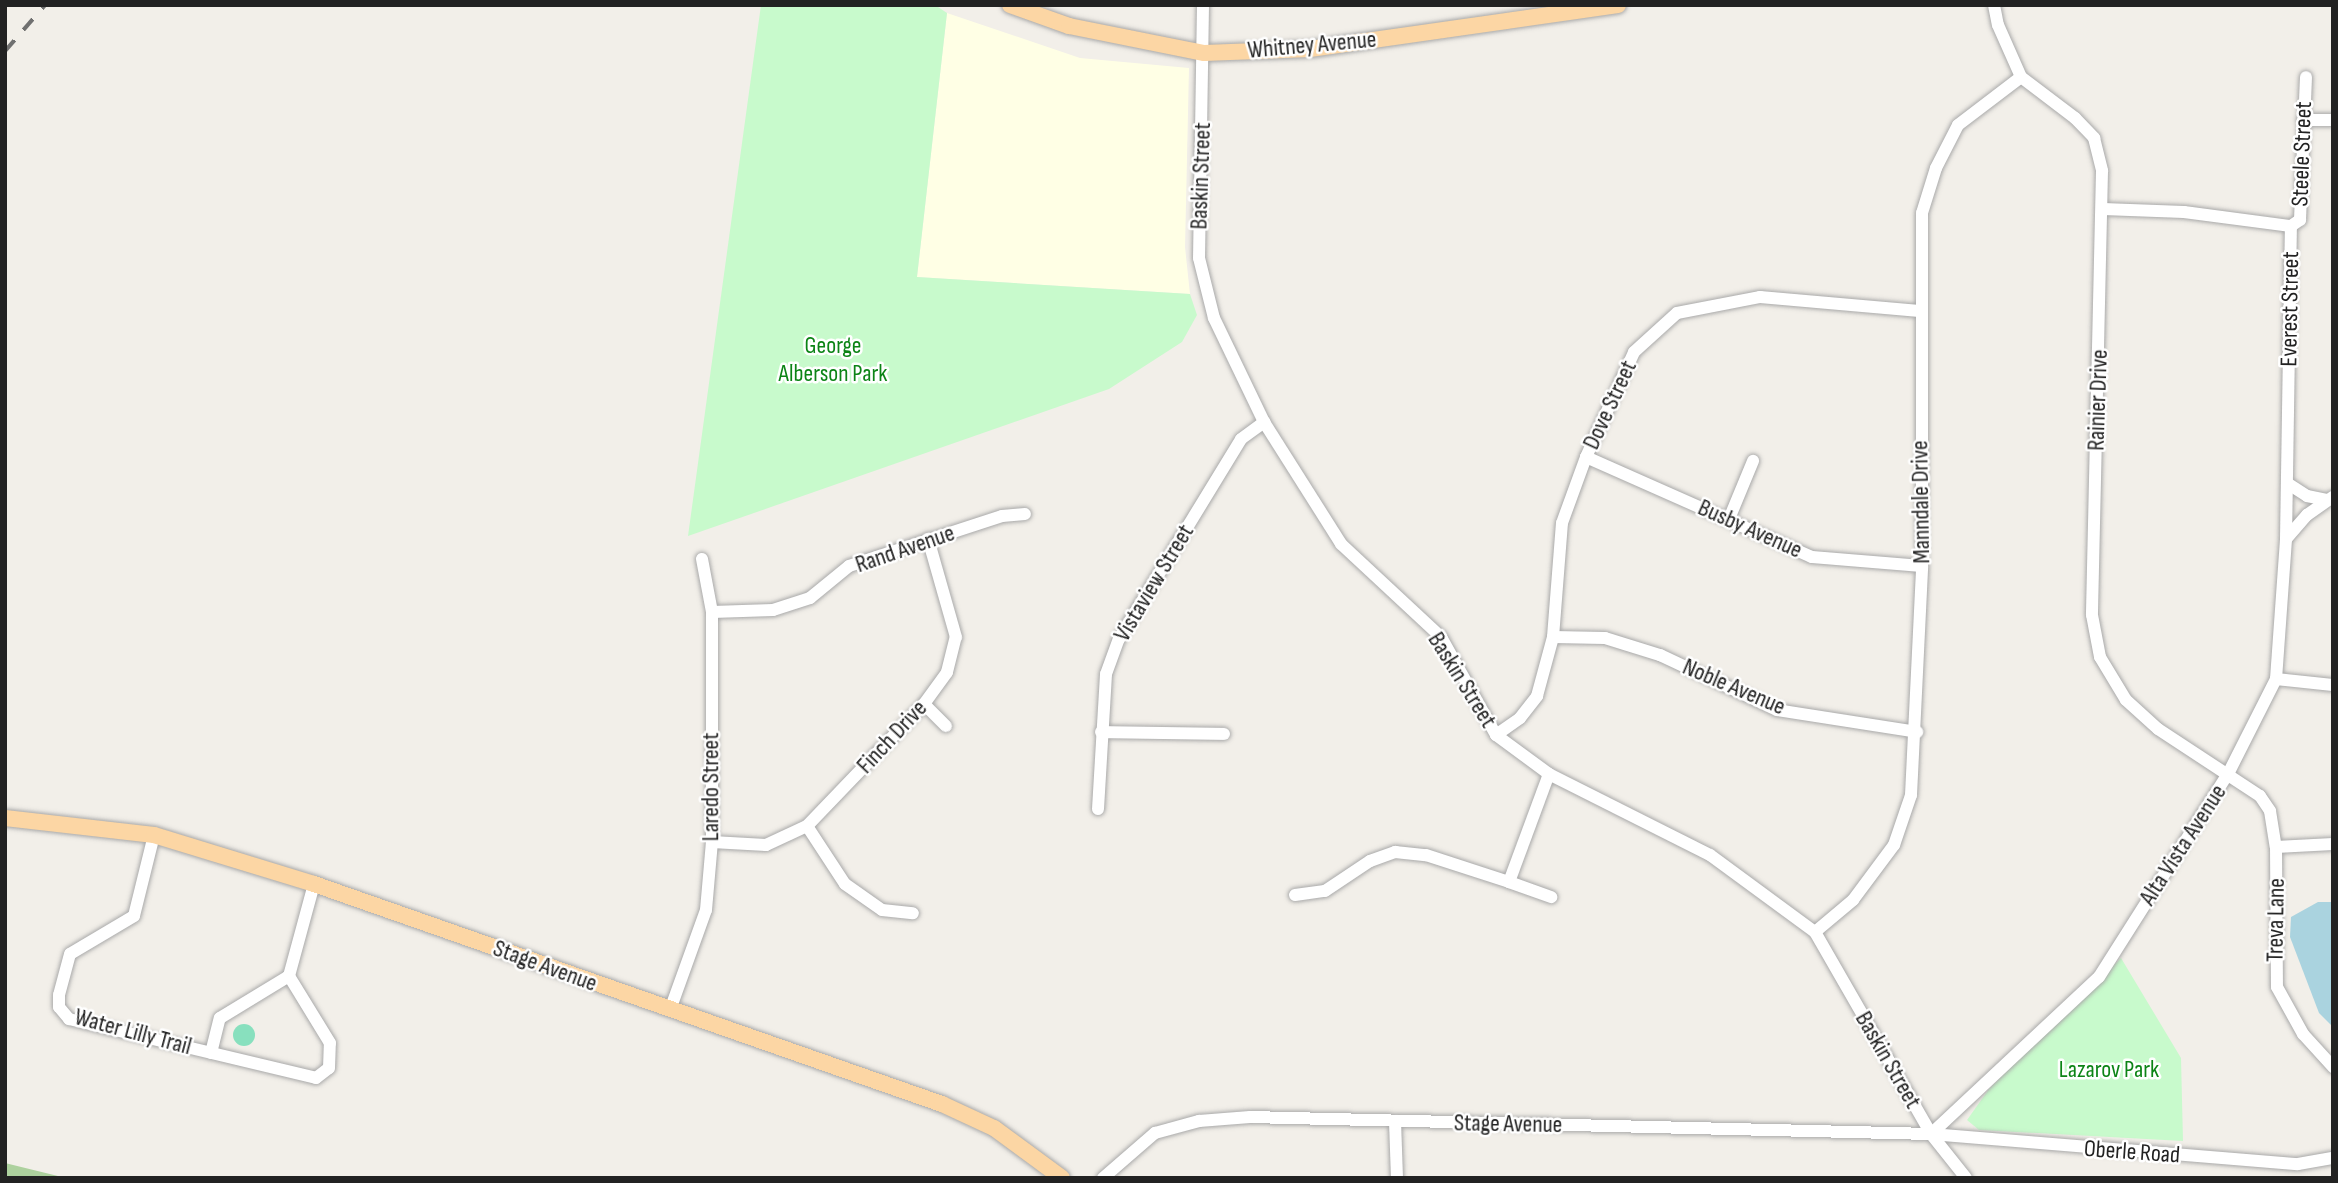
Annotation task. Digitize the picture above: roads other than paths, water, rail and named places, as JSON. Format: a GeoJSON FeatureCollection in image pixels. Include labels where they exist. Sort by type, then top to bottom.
{"type":"FeatureCollection","features":[{"type":"Feature","properties":{"kind":"main road","name":"Whitney Avenue"},"geometry":{"type":"LineString","coordinates":[[1010,5],[1069,26],[1204,53],[1310,49],[1618,5]]}},
{"type":"Feature","properties":{"kind":"main road","name":"Stage Avenue"},"geometry":{"type":"LineString","coordinates":[[5,818],[154,835],[314,884],[942,1104],[994,1128],[1062,1178]]}},
{"type":"Feature","properties":{"kind":"street","name":"Baskin Street"},"geometry":{"type":"LineString","coordinates":[[1203,5],[1199,258],[1214,318],[1264,422],[1341,544],[1441,637],[1496,735],[1549,774],[1710,855],[1815,932],[1931,1134],[1966,1178]]}},
{"type":"Feature","properties":{"kind":"street","name":"Rainier Drive"},"geometry":{"type":"LineString","coordinates":[[1994,5],[1997,25],[2021,77],[2076,118],[2094,138],[2102,171],[2092,615],[2100,657],[2126,700],[2158,729],[2228,774]]}},
{"type":"Feature","properties":{"kind":"street","name":"Manndale Drive"},"geometry":{"type":"LineString","coordinates":[[1815,932],[1853,900],[1894,845],[1911,795],[1917,732],[1922,566],[1919,312],[1922,213],[1936,168],[1958,125],[2021,77]]}},
{"type":"Feature","properties":{"kind":"street","name":"Steele Street"},"geometry":{"type":"LineString","coordinates":[[2291,226],[2300,220],[2306,77]]}},
{"type":"Feature","properties":{"kind":"street"},"geometry":{"type":"LineString","coordinates":[[2303,120],[2333,120]]}},
{"type":"Feature","properties":{"kind":"street","name":"Everest Street"},"geometry":{"type":"LineString","coordinates":[[2103,209],[2184,212],[2291,226],[2286,539]]}},
{"type":"Feature","properties":{"kind":"street","name":"Dove Street"},"geometry":{"type":"LineString","coordinates":[[1496,735],[1520,718],[1537,696],[1553,637],[1562,523],[1586,457],[1634,352],[1677,313],[1760,297],[1919,312]]}},
{"type":"Feature","properties":{"kind":"street","name":"Vistaview Street"},"geometry":{"type":"LineString","coordinates":[[1098,809],[1106,674],[1119,639],[1241,439],[1264,422]]}},
{"type":"Feature","properties":{"kind":"street","name":"Busby Avenue"},"geometry":{"type":"LineString","coordinates":[[1586,457],[1812,557],[1922,566]]}},
{"type":"Feature","properties":{"kind":"street"},"geometry":{"type":"LineString","coordinates":[[1729,519],[1753,461]]}},
{"type":"Feature","properties":{"kind":"street"},"geometry":{"type":"LineString","coordinates":[[2287,483],[2307,496],[2330,498]]}},
{"type":"Feature","properties":{"kind":"street"},"geometry":{"type":"LineString","coordinates":[[2286,539],[2330,498]]}},
{"type":"Feature","properties":{"kind":"street","name":"Rand Avenue"},"geometry":{"type":"LineString","coordinates":[[712,612],[773,611],[810,598],[849,566],[1002,516],[1025,514]]}},
{"type":"Feature","properties":{"kind":"street","name":"Finch Drive"},"geometry":{"type":"LineString","coordinates":[[712,842],[766,845],[807,826],[924,704],[947,671],[956,637],[928,539]]}},
{"type":"Feature","properties":{"kind":"street","name":"Alta Vista Avenue"},"geometry":{"type":"LineString","coordinates":[[1931,1134],[2099,976],[2228,774],[2276,679],[2286,539]]}},
{"type":"Feature","properties":{"kind":"street","name":"Laredo Street"},"geometry":{"type":"LineString","coordinates":[[670,1010],[706,910],[712,842],[712,612],[702,559]]}},
{"type":"Feature","properties":{"kind":"street","name":"Noble Avenue"},"geometry":{"type":"LineString","coordinates":[[1553,637],[1605,638],[1660,655],[1777,710],[1917,732]]}},
{"type":"Feature","properties":{"kind":"street"},"geometry":{"type":"LineString","coordinates":[[2276,679],[2333,685]]}},
{"type":"Feature","properties":{"kind":"street"},"geometry":{"type":"LineString","coordinates":[[924,704],[947,726]]}},
{"type":"Feature","properties":{"kind":"street"},"geometry":{"type":"LineString","coordinates":[[1101,732],[1224,734]]}},
{"type":"Feature","properties":{"kind":"street"},"geometry":{"type":"LineString","coordinates":[[1509,882],[1549,774]]}},
{"type":"Feature","properties":{"kind":"street","name":"Treva Lane"},"geometry":{"type":"LineString","coordinates":[[2228,774],[2260,796],[2270,811],[2276,847],[2277,987],[2303,1034],[2333,1067]]}},
{"type":"Feature","properties":{"kind":"street"},"geometry":{"type":"LineString","coordinates":[[807,826],[845,884],[882,910],[913,914]]}},
{"type":"Feature","properties":{"kind":"street","name":"Water Lilly Trail"},"geometry":{"type":"LineString","coordinates":[[154,835],[134,916],[70,954],[59,1007],[69,1019],[211,1053]]}},
{"type":"Feature","properties":{"kind":"street"},"geometry":{"type":"LineString","coordinates":[[2276,847],[2333,844]]}},
{"type":"Feature","properties":{"kind":"street"},"geometry":{"type":"LineString","coordinates":[[1294,895],[1325,891],[1370,861],[1395,852],[1426,855],[1551,897]]}},
{"type":"Feature","properties":{"kind":"street"},"geometry":{"type":"LineString","coordinates":[[289,976],[330,1043],[329,1068],[316,1078],[211,1053],[220,1018],[289,976],[314,884]]}},
{"type":"Feature","properties":{"kind":"street","name":"Stage Avenue"},"geometry":{"type":"LineString","coordinates":[[1103,1178],[1155,1133],[1199,1121],[1250,1117],[1931,1134]]}},
{"type":"Feature","properties":{"kind":"street"},"geometry":{"type":"LineString","coordinates":[[1395,1121],[1396,1178]]}},
{"type":"Feature","properties":{"kind":"street","name":"Oberle Road"},"geometry":{"type":"LineString","coordinates":[[1931,1134],[2298,1164],[2333,1158]]}},
{"type":"Feature","properties":{"kind":"water"},"geometry":{"type":"Polygon","coordinates":[[[2318,902],[2333,902],[2333,1027],[2319,1013],[2290,937],[2291,917],[2318,902]]]}},
{"type":"Feature","properties":{"kind":"railway"},"geometry":{"type":"LineString","coordinates":[[5,51],[45,5]]}},
{"type":"Feature","properties":{"kind":"park label","name":"George Alberson Park"},"geometry":{"type":"Point","coordinates":[833,360]}},
{"type":"Feature","properties":{"kind":"park label","name":"Lazarov Park"},"geometry":{"type":"Point","coordinates":[2109,1070]}}]}
